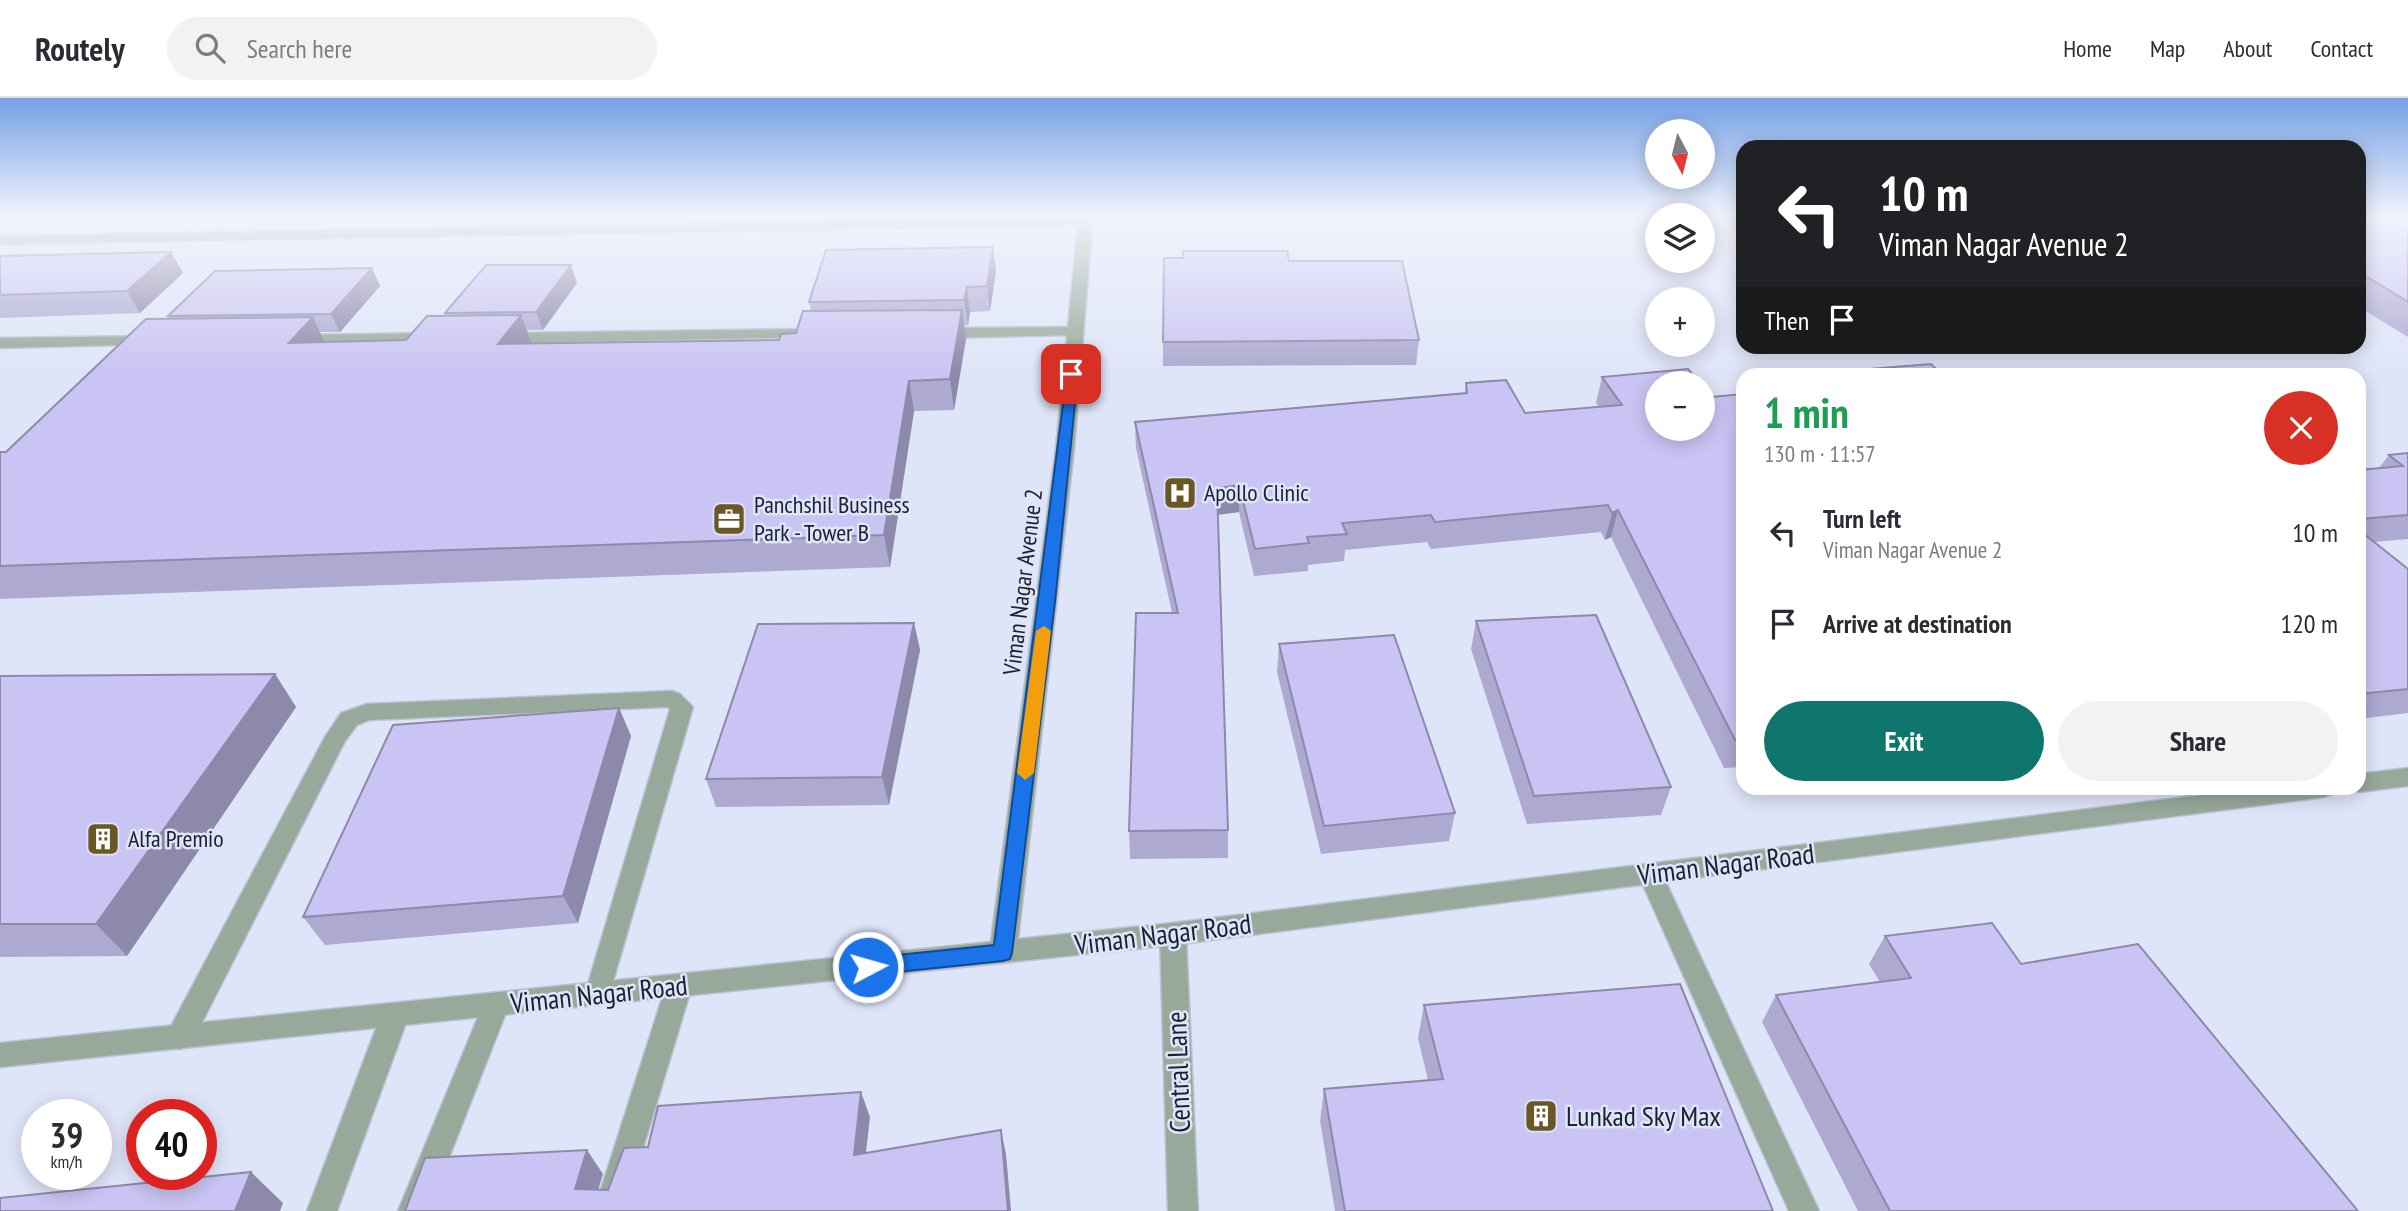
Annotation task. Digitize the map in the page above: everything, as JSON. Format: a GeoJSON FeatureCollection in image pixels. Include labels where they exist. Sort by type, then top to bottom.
{"type":"FeatureCollection","features":[{"type":"Feature","properties":{"kind":"street","name":"Viman Nagar Avenue 2"},"geometry":{"type":"LineString","coordinates":[[1003,953],[1054,542],[1081,268]]}},
{"type":"Feature","properties":{"kind":"street"},"geometry":{"type":"LineString","coordinates":[[921,333],[1074,332]]}},
{"type":"Feature","properties":{"kind":"street"},"geometry":{"type":"LineString","coordinates":[[488,338],[823,334]]}},
{"type":"Feature","properties":{"kind":"street"},"geometry":{"type":"LineString","coordinates":[[279,340],[446,338]]}},
{"type":"Feature","properties":{"kind":"street"},"geometry":{"type":"LineString","coordinates":[[0,343],[167,341]]}},
{"type":"Feature","properties":{"kind":"street"},"geometry":{"type":"LineString","coordinates":[[180,1037],[336,737],[349,719],[367,712],[673,699],[682,708],[598,994]]}},
{"type":"Feature","properties":{"kind":"street"},"geometry":{"type":"LineString","coordinates":[[2366,782],[2408,777]]}},
{"type":"Feature","properties":{"kind":"street","name":"Viman Nagar Road"},"geometry":{"type":"LineString","coordinates":[[0,1055],[1003,953],[2269,795]]}},
{"type":"Feature","properties":{"kind":"street"},"geometry":{"type":"LineString","coordinates":[[1650,874],[1804,1211]]}},
{"type":"Feature","properties":{"kind":"street","name":"Central Lane"},"geometry":{"type":"LineString","coordinates":[[1173,933],[1183,1211]]}},
{"type":"Feature","properties":{"kind":"street"},"geometry":{"type":"LineString","coordinates":[[609,1211],[679,986]]}},
{"type":"Feature","properties":{"kind":"street"},"geometry":{"type":"LineString","coordinates":[[413,1211],[496,1004]]}},
{"type":"Feature","properties":{"kind":"street"},"geometry":{"type":"LineString","coordinates":[[322,1211],[395,1015]]}},
{"type":"Feature","properties":{"kind":"building"},"geometry":{"type":"Polygon","coordinates":[[[0,268],[153,268],[127,291],[0,295],[0,268]]]}},
{"type":"Feature","properties":{"kind":"building"},"geometry":{"type":"Polygon","coordinates":[[[372,268],[331,314],[168,316],[215,271],[372,268]]]}},
{"type":"Feature","properties":{"kind":"building"},"geometry":{"type":"Polygon","coordinates":[[[483,268],[569,268],[536,312],[445,313],[483,268]]]}},
{"type":"Feature","properties":{"kind":"building"},"geometry":{"type":"Polygon","coordinates":[[[820,268],[990,268],[987,286],[967,287],[964,300],[809,302],[820,268]]]}},
{"type":"Feature","properties":{"kind":"building"},"geometry":{"type":"Polygon","coordinates":[[[1164,268],[1403,268],[1419,340],[1163,342],[1164,268]]]}},
{"type":"Feature","properties":{"kind":"building"},"geometry":{"type":"Polygon","coordinates":[[[2366,268],[2408,268],[2408,302],[2366,276],[2366,268]]]}},
{"type":"Feature","properties":{"kind":"building"},"geometry":{"type":"Polygon","coordinates":[[[962,310],[950,379],[909,381],[884,535],[0,566],[0,452],[6,452],[146,319],[313,317],[289,343],[406,340],[427,316],[521,315],[498,344],[779,340],[781,334],[796,333],[803,311],[962,310]]]}},
{"type":"Feature","properties":{"kind":"building"},"geometry":{"type":"Polygon","coordinates":[[[1931,364],[1935,368],[1881,368],[1931,364]]]}},
{"type":"Feature","properties":{"kind":"building"},"geometry":{"type":"Polygon","coordinates":[[[1645,373],[1645,441],[1715,441],[1715,397],[1736,395],[1736,740],[1618,510],[1612,513],[1608,505],[1435,522],[1431,515],[1342,523],[1347,534],[1307,537],[1309,543],[1255,549],[1239,485],[1217,488],[1228,830],[1129,831],[1136,613],[1178,613],[1135,422],[1467,393],[1466,383],[1506,380],[1525,413],[1622,405],[1602,377],[1645,373]]]}},
{"type":"Feature","properties":{"kind":"building"},"geometry":{"type":"Polygon","coordinates":[[[2408,453],[2408,515],[2366,518],[2366,469],[2403,466],[2389,455],[2408,453]]]}},
{"type":"Feature","properties":{"kind":"building"},"geometry":{"type":"Polygon","coordinates":[[[2366,536],[2408,569],[2408,689],[2366,693],[2366,536]]]}},
{"type":"Feature","properties":{"kind":"building"},"geometry":{"type":"Polygon","coordinates":[[[1596,615],[1671,787],[1534,796],[1476,621],[1596,615]]]}},
{"type":"Feature","properties":{"kind":"building"},"geometry":{"type":"Polygon","coordinates":[[[914,623],[882,777],[706,779],[758,624],[914,623]]]}},
{"type":"Feature","properties":{"kind":"building"},"geometry":{"type":"Polygon","coordinates":[[[1394,635],[1455,813],[1324,826],[1279,644],[1394,635]]]}},
{"type":"Feature","properties":{"kind":"building","name":"Alfa Premio"},"geometry":{"type":"Polygon","coordinates":[[[275,674],[96,924],[0,924],[0,676],[275,674]]]}},
{"type":"Feature","properties":{"kind":"building"},"geometry":{"type":"Polygon","coordinates":[[[619,708],[563,896],[303,917],[393,725],[619,708]]]}},
{"type":"Feature","properties":{"kind":"building"},"geometry":{"type":"Polygon","coordinates":[[[1992,923],[2021,964],[2138,944],[2358,1211],[1890,1211],[1776,995],[1911,978],[1885,936],[1992,923]]]}},
{"type":"Feature","properties":{"kind":"building","name":"Lunkad Sky Max"},"geometry":{"type":"Polygon","coordinates":[[[1680,984],[1773,1211],[1345,1211],[1324,1089],[1443,1079],[1424,1005],[1680,984]]]}},
{"type":"Feature","properties":{"kind":"building"},"geometry":{"type":"Polygon","coordinates":[[[861,1092],[854,1155],[1001,1130],[1008,1211],[405,1211],[425,1158],[587,1150],[575,1189],[608,1190],[624,1148],[648,1147],[658,1106],[861,1092]]]}},
{"type":"Feature","properties":{"kind":"building"},"geometry":{"type":"Polygon","coordinates":[[[251,1172],[235,1211],[0,1211],[0,1198],[77,1190],[112,1190],[112,1186],[126,1185],[126,1190],[217,1190],[217,1176],[251,1172]]]}},
{"type":"Feature","properties":{"kind":"slow traffic"},"geometry":{"type":"LineString","coordinates":[[1025,773],[1044,631]]}},
{"type":"Feature","properties":{"kind":"place","name":"Apollo Clinic"},"geometry":{"type":"Point","coordinates":[1180,493]}},
{"type":"Feature","properties":{"kind":"place","name":"Panchshil Business Park - Tower B"},"geometry":{"type":"Point","coordinates":[729,519]}},
{"type":"Feature","properties":{"kind":"place","name":"Alfa Premio"},"geometry":{"type":"Point","coordinates":[103,839]}},
{"type":"Feature","properties":{"kind":"place","name":"Lunkad Sky Max"},"geometry":{"type":"Point","coordinates":[1541,1116]}},
{"type":"Feature","properties":{"kind":"route"},"geometry":{"type":"LineString","coordinates":[[868,967],[1003,953],[1069,417],[1071,374]]}}]}
